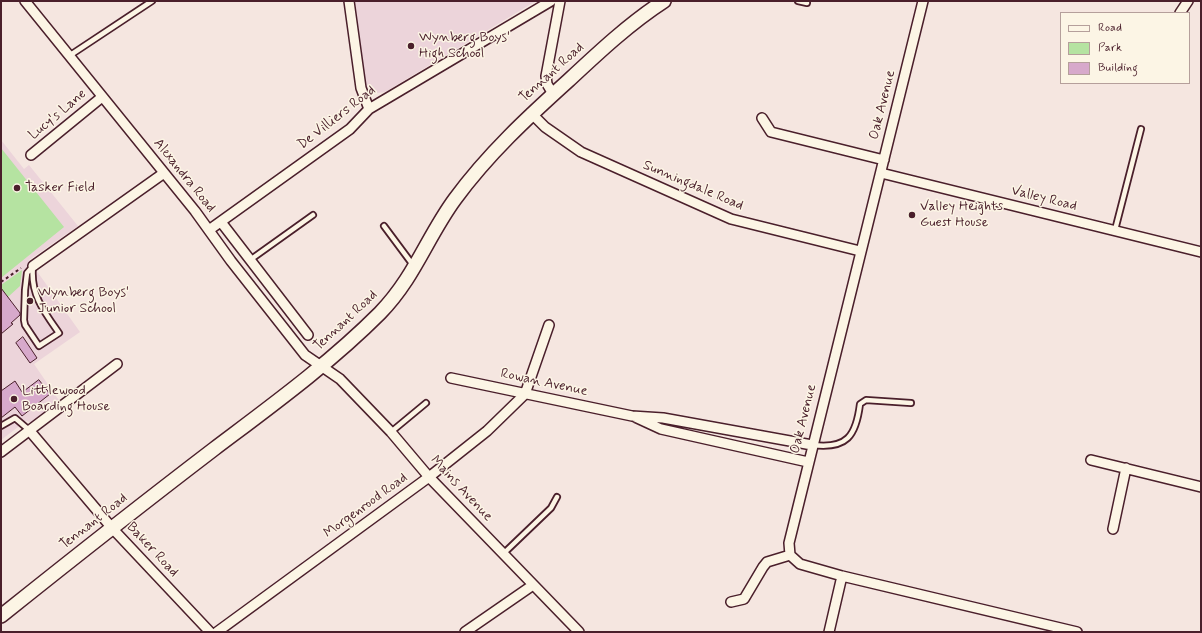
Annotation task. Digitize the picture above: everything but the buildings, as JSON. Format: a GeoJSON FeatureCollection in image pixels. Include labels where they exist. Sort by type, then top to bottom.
{"type":"FeatureCollection","features":[{"type":"Feature","properties":{"kind":"main road","name":"Tennant Road"},"geometry":{"type":"LineString","coordinates":[[1,616],[112,528],[321,367],[355,338],[394,297],[415,268],[445,214],[461,191],[502,142],[531,113],[632,25],[664,1]]}},
{"type":"Feature","properties":{"kind":"street","name":"Alexandra Road"},"geometry":{"type":"LineString","coordinates":[[25,1],[209,230],[305,356],[321,367]]}},
{"type":"Feature","properties":{"kind":"street"},"geometry":{"type":"LineString","coordinates":[[349,1],[361,88],[368,109]]}},
{"type":"Feature","properties":{"kind":"street","name":"De Villiers Road"},"geometry":{"type":"LineString","coordinates":[[209,230],[350,128],[368,109],[551,1]]}},
{"type":"Feature","properties":{"kind":"street"},"geometry":{"type":"LineString","coordinates":[[553,94],[547,84],[546,76],[560,1]]}},
{"type":"Feature","properties":{"kind":"street","name":"Oak Avenue"},"geometry":{"type":"LineString","coordinates":[[790,555],[790,543],[812,445],[923,1]]}},
{"type":"Feature","properties":{"kind":"street"},"geometry":{"type":"LineString","coordinates":[[1181,12],[1188,1]]}},
{"type":"Feature","properties":{"kind":"street","name":"Lucy's Lane"},"geometry":{"type":"LineString","coordinates":[[31,155],[102,97]]}},
{"type":"Feature","properties":{"kind":"street","name":"Sunningdale Road"},"geometry":{"type":"LineString","coordinates":[[531,113],[545,127],[581,152],[731,220],[860,251]]}},
{"type":"Feature","properties":{"kind":"street"},"geometry":{"type":"LineString","coordinates":[[762,118],[771,132],[884,160]]}},
{"type":"Feature","properties":{"kind":"street"},"geometry":{"type":"LineString","coordinates":[[33,266],[164,173]]}},
{"type":"Feature","properties":{"kind":"street","name":"Valley Road"},"geometry":{"type":"LineString","coordinates":[[881,173],[1201,252]]}},
{"type":"Feature","properties":{"kind":"street"},"geometry":{"type":"LineString","coordinates":[[221,222],[308,335]]}},
{"type":"Feature","properties":{"kind":"street"},"geometry":{"type":"LineString","coordinates":[[227,255],[239,246]]}},
{"type":"Feature","properties":{"kind":"street"},"geometry":{"type":"LineString","coordinates":[[238,270],[250,260]]}},
{"type":"Feature","properties":{"kind":"street"},"geometry":{"type":"LineString","coordinates":[[274,317],[287,307]]}},
{"type":"Feature","properties":{"kind":"street"},"geometry":{"type":"LineString","coordinates":[[525,394],[549,325]]}},
{"type":"Feature","properties":{"kind":"street"},"geometry":{"type":"LineString","coordinates":[[1,452],[29,430],[35,428],[117,364]]}},
{"type":"Feature","properties":{"kind":"street","name":"Mains Avenue"},"geometry":{"type":"LineString","coordinates":[[321,367],[337,376],[391,432],[429,477],[579,632]]}},
{"type":"Feature","properties":{"kind":"street","name":"Rowan Avenue"},"geometry":{"type":"LineString","coordinates":[[451,378],[632,416],[663,418],[812,445]]}},
{"type":"Feature","properties":{"kind":"street","name":"Morgenrood Road"},"geometry":{"type":"LineString","coordinates":[[216,632],[429,477],[488,431],[525,394]]}},
{"type":"Feature","properties":{"kind":"street","name":"Rowan Avenue"},"geometry":{"type":"LineString","coordinates":[[632,416],[661,429],[808,462]]}},
{"type":"Feature","properties":{"kind":"street","name":"Baker Road"},"geometry":{"type":"LineString","coordinates":[[29,430],[112,528],[210,632]]}},
{"type":"Feature","properties":{"kind":"street"},"geometry":{"type":"LineString","coordinates":[[1091,460],[1201,487]]}},
{"type":"Feature","properties":{"kind":"street"},"geometry":{"type":"LineString","coordinates":[[1112,529],[1126,468]]}},
{"type":"Feature","properties":{"kind":"street"},"geometry":{"type":"LineString","coordinates":[[730,602],[744,599],[762,567],[767,562],[790,555],[800,564],[842,576],[1077,632]]}},
{"type":"Feature","properties":{"kind":"street"},"geometry":{"type":"LineString","coordinates":[[829,632],[842,576]]}},
{"type":"Feature","properties":{"kind":"street"},"geometry":{"type":"LineString","coordinates":[[465,632],[533,585]]}},
{"type":"Feature","properties":{"kind":"lane"},"geometry":{"type":"LineString","coordinates":[[69,56],[152,1]]}},
{"type":"Feature","properties":{"kind":"lane"},"geometry":{"type":"LineString","coordinates":[[798,1],[807,3]]}},
{"type":"Feature","properties":{"kind":"lane"},"geometry":{"type":"LineString","coordinates":[[1115,230],[1142,129]]}},
{"type":"Feature","properties":{"kind":"lane"},"geometry":{"type":"LineString","coordinates":[[250,260],[313,215]]}},
{"type":"Feature","properties":{"kind":"lane"},"geometry":{"type":"LineString","coordinates":[[384,226],[415,268]]}},
{"type":"Feature","properties":{"kind":"lane"},"geometry":{"type":"LineString","coordinates":[[33,266],[33,283],[36,298],[59,333],[39,346],[25,325],[24,320],[27,273],[33,266]]}},
{"type":"Feature","properties":{"kind":"lane"},"geometry":{"type":"LineString","coordinates":[[812,445],[832,446],[849,438],[858,418],[860,404],[866,400],[911,404]]}},
{"type":"Feature","properties":{"kind":"lane"},"geometry":{"type":"LineString","coordinates":[[391,432],[426,403]]}},
{"type":"Feature","properties":{"kind":"lane"},"geometry":{"type":"LineString","coordinates":[[1,426],[15,418],[29,430]]}},
{"type":"Feature","properties":{"kind":"lane"},"geometry":{"type":"LineString","coordinates":[[503,554],[551,508],[557,497]]}},
{"type":"Feature","properties":{"kind":"path"},"geometry":{"type":"LineString","coordinates":[[1,282],[21,268]]}},
{"type":"Feature","properties":{"kind":"shaded area","name":"Wynberg Boys' High School"},"geometry":{"type":"Polygon","coordinates":[[[355,1],[536,1],[385,92],[378,93],[371,91],[366,86],[355,1]]]}},
{"type":"Feature","properties":{"kind":"shaded area","name":"Wynberg Boys' Junior School"},"geometry":{"type":"Polygon","coordinates":[[[1,140],[24,169],[29,165],[78,226],[29,260],[80,332],[34,364],[60,402],[33,423],[26,421],[1,440],[1,140]]]}},
{"type":"Feature","properties":{"kind":"green space","name":"Tasker Field"},"geometry":{"type":"Polygon","coordinates":[[[1,148],[64,227],[1,278],[1,148]]]}},
{"type":"Feature","properties":{"kind":"green space"},"geometry":{"type":"Polygon","coordinates":[[[22,270],[20,286],[8,297],[6,294],[1,298],[1,285],[22,270]]]}},
{"type":"Feature","properties":{"kind":"place","name":"Wynberg Boys' High School"},"geometry":{"type":"Point","coordinates":[411,46]}},
{"type":"Feature","properties":{"kind":"place","name":"Tasker Field"},"geometry":{"type":"Point","coordinates":[17,188]}},
{"type":"Feature","properties":{"kind":"place","name":"Valley Heights Guest House"},"geometry":{"type":"Point","coordinates":[912,215]}},
{"type":"Feature","properties":{"kind":"place","name":"Wynberg Boys' Junior School"},"geometry":{"type":"Point","coordinates":[30,301]}},
{"type":"Feature","properties":{"kind":"place","name":"Littlewood Boarding House"},"geometry":{"type":"Point","coordinates":[14,399]}}]}
